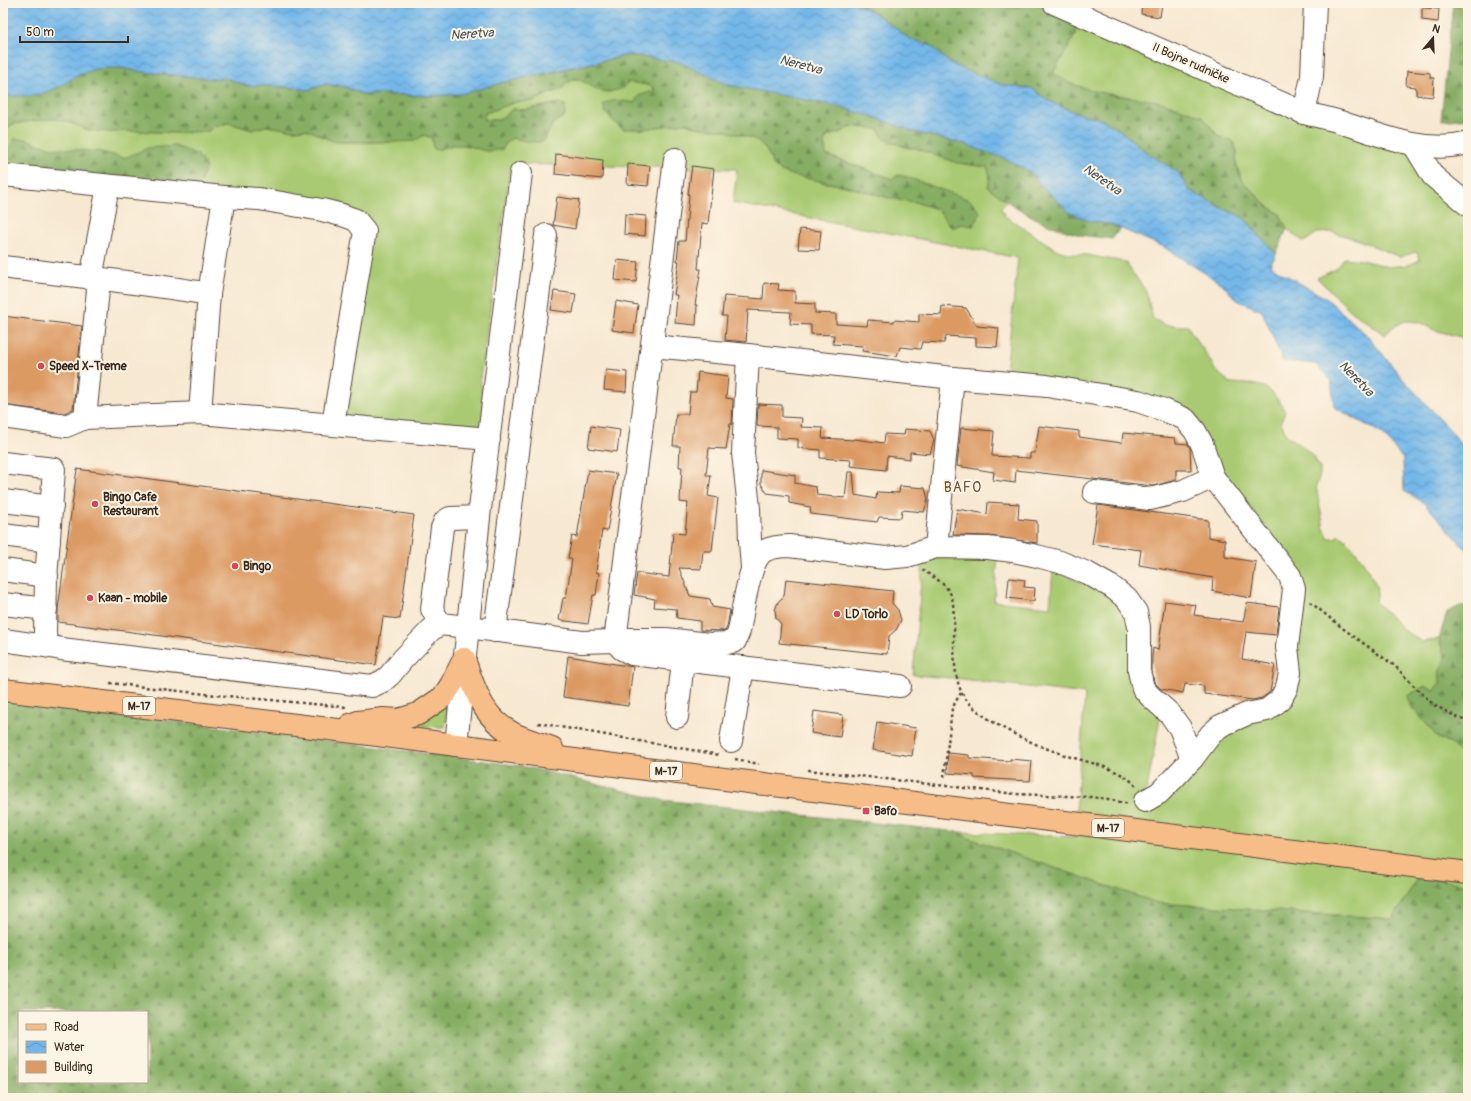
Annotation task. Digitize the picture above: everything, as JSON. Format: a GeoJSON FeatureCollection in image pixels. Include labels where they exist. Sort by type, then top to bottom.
{"type":"FeatureCollection","features":[{"type":"Feature","properties":{"kind":"main road"},"geometry":{"type":"LineString","coordinates":[[338,730],[358,722],[382,719],[398,720],[418,714],[443,696],[451,685],[464,659]]}},
{"type":"Feature","properties":{"kind":"main road"},"geometry":{"type":"LineString","coordinates":[[464,659],[476,695],[483,707],[506,730],[584,761]]}},
{"type":"Feature","properties":{"kind":"main road","name":"M-17"},"geometry":{"type":"LineString","coordinates":[[3,690],[338,730],[1468,873]]}},
{"type":"Feature","properties":{"kind":"street","name":"II Bojne rudničke"},"geometry":{"type":"LineString","coordinates":[[1054,3],[1078,8],[1304,113],[1338,121],[1414,145],[1464,148]]}},
{"type":"Feature","properties":{"kind":"street"},"geometry":{"type":"LineString","coordinates":[[1304,113],[1312,77],[1315,3]]}},
{"type":"Feature","properties":{"kind":"street"},"geometry":{"type":"LineString","coordinates":[[1414,145],[1433,176],[1468,205]]}},
{"type":"Feature","properties":{"kind":"street"},"geometry":{"type":"LineString","coordinates":[[675,159],[615,641],[622,649],[632,654],[900,686]]}},
{"type":"Feature","properties":{"kind":"street"},"geometry":{"type":"LineString","coordinates":[[456,745],[479,518],[521,173]]}},
{"type":"Feature","properties":{"kind":"street"},"geometry":{"type":"LineString","coordinates":[[3,175],[224,197],[259,199],[342,214],[356,220],[365,231],[333,424]]}},
{"type":"Feature","properties":{"kind":"street"},"geometry":{"type":"LineString","coordinates":[[85,418],[95,279],[108,186]]}},
{"type":"Feature","properties":{"kind":"street"},"geometry":{"type":"LineString","coordinates":[[200,413],[209,294],[224,197]]}},
{"type":"Feature","properties":{"kind":"street"},"geometry":{"type":"LineString","coordinates":[[495,631],[546,235]]}},
{"type":"Feature","properties":{"kind":"street"},"geometry":{"type":"LineString","coordinates":[[3,267],[154,285],[209,294]]}},
{"type":"Feature","properties":{"kind":"street"},"geometry":{"type":"LineString","coordinates":[[652,346],[1040,386],[1099,394],[1138,402],[1164,410],[1185,419],[1195,431],[1202,444],[1213,477],[1290,576],[1294,589],[1287,647],[1290,673],[1287,687],[1280,700],[1267,710],[1247,714],[1220,726],[1211,734],[1192,759],[1159,793],[1140,804]]}},
{"type":"Feature","properties":{"kind":"street"},"geometry":{"type":"LineString","coordinates":[[3,640],[61,649],[372,686],[383,681],[390,675],[431,630],[440,624],[582,642],[615,641],[624,639],[666,639],[709,644],[735,641],[739,631],[752,567],[749,508],[743,453],[748,355]]}},
{"type":"Feature","properties":{"kind":"street"},"geometry":{"type":"LineString","coordinates":[[936,547],[953,378]]}},
{"type":"Feature","properties":{"kind":"street"},"geometry":{"type":"LineString","coordinates":[[3,418],[66,426],[85,418],[200,413],[489,439]]}},
{"type":"Feature","properties":{"kind":"street"},"geometry":{"type":"LineString","coordinates":[[3,463],[54,469],[46,609],[46,641],[52,647]]}},
{"type":"Feature","properties":{"kind":"street"},"geometry":{"type":"LineString","coordinates":[[1094,492],[1150,499],[1183,491],[1213,477]]}},
{"type":"Feature","properties":{"kind":"street"},"geometry":{"type":"LineString","coordinates":[[3,501],[52,507]]}},
{"type":"Feature","properties":{"kind":"street"},"geometry":{"type":"LineString","coordinates":[[440,624],[432,609],[442,528],[445,521],[450,518],[479,518]]}},
{"type":"Feature","properties":{"kind":"street"},"geometry":{"type":"LineString","coordinates":[[3,535],[49,541]]}},
{"type":"Feature","properties":{"kind":"street"},"geometry":{"type":"LineString","coordinates":[[752,567],[763,552],[773,548],[788,546],[884,558],[907,556],[936,547],[988,548],[1013,551],[1060,562],[1087,573],[1112,587],[1127,599],[1136,612],[1140,627],[1139,671],[1143,688],[1170,714],[1180,728],[1192,759]]}},
{"type":"Feature","properties":{"kind":"street"},"geometry":{"type":"LineString","coordinates":[[3,570],[47,576]]}},
{"type":"Feature","properties":{"kind":"street"},"geometry":{"type":"LineString","coordinates":[[3,604],[46,609]]}},
{"type":"Feature","properties":{"kind":"street"},"geometry":{"type":"LineString","coordinates":[[677,717],[683,660]]}},
{"type":"Feature","properties":{"kind":"street"},"geometry":{"type":"LineString","coordinates":[[731,741],[743,667]]}},
{"type":"Feature","properties":{"kind":"path"},"geometry":{"type":"LineString","coordinates":[[805,770],[1016,794],[1091,797],[1140,804],[1141,792],[1132,781],[1122,774],[1059,754],[1029,741],[1001,727],[970,704],[961,693],[955,668],[953,604],[950,593],[942,583],[922,570],[907,556]]}},
{"type":"Feature","properties":{"kind":"path"},"geometry":{"type":"LineString","coordinates":[[1294,589],[1345,630],[1395,666],[1414,687],[1434,705],[1468,722]]}},
{"type":"Feature","properties":{"kind":"path"},"geometry":{"type":"LineString","coordinates":[[107,683],[205,694],[354,707]]}},
{"type":"Feature","properties":{"kind":"path"},"geometry":{"type":"LineString","coordinates":[[944,777],[952,710],[961,693]]}},
{"type":"Feature","properties":{"kind":"path"},"geometry":{"type":"LineString","coordinates":[[531,722],[642,740],[766,765]]}},
{"type":"Feature","properties":{"kind":"green space"},"geometry":{"type":"Polygon","coordinates":[[[855,3],[1054,3],[1078,13],[1075,36],[1053,73],[1069,83],[1091,90],[1112,95],[1159,101],[1202,116],[1219,137],[1232,140],[1237,151],[1236,162],[1241,179],[1265,204],[1280,214],[1287,229],[1276,254],[1244,218],[1189,190],[1178,172],[1147,153],[1121,131],[1103,120],[1071,111],[1047,100],[1032,88],[1022,88],[1001,84],[960,68],[946,60],[930,45],[910,39],[875,13],[855,3]]]}},
{"type":"Feature","properties":{"kind":"green space"},"geometry":{"type":"Polygon","coordinates":[[[1453,3],[1468,3],[1468,118],[1441,121],[1453,3]]]}},
{"type":"Feature","properties":{"kind":"green space"},"geometry":{"type":"Polygon","coordinates":[[[1078,13],[1414,145],[1468,205],[1468,339],[1434,330],[1419,322],[1405,321],[1394,326],[1385,335],[1351,311],[1317,278],[1336,269],[1345,258],[1362,260],[1388,267],[1408,265],[1420,260],[1416,252],[1400,257],[1356,239],[1332,232],[1317,233],[1304,242],[1287,229],[1280,214],[1265,204],[1241,179],[1235,162],[1237,151],[1219,137],[1202,116],[1124,96],[1103,93],[1075,86],[1053,73],[1074,36],[1078,13]]]}},
{"type":"Feature","properties":{"kind":"green space"},"geometry":{"type":"Polygon","coordinates":[[[630,55],[679,62],[699,70],[781,95],[837,106],[880,119],[914,132],[961,143],[979,149],[1008,160],[1030,172],[1070,213],[1087,220],[1112,225],[1120,229],[1112,239],[1068,232],[1021,210],[988,187],[990,176],[987,167],[957,163],[916,148],[908,148],[884,139],[878,129],[850,126],[842,132],[827,136],[824,142],[826,155],[892,179],[898,175],[907,177],[970,200],[980,212],[978,219],[973,226],[961,224],[952,228],[937,209],[915,202],[893,199],[845,186],[795,176],[781,171],[771,163],[771,158],[764,146],[752,138],[723,130],[700,128],[686,123],[643,129],[623,129],[606,113],[603,105],[611,101],[635,103],[638,96],[654,91],[654,88],[649,85],[627,82],[624,88],[608,92],[596,89],[581,80],[572,80],[561,90],[550,93],[534,101],[516,102],[485,113],[484,120],[499,120],[513,109],[524,110],[559,103],[565,105],[565,116],[553,123],[544,141],[532,142],[512,138],[506,142],[503,149],[487,151],[464,145],[452,145],[437,150],[433,148],[432,138],[424,135],[414,141],[335,142],[306,129],[294,130],[266,126],[252,130],[229,123],[214,126],[209,131],[176,133],[136,131],[108,132],[87,130],[67,121],[56,119],[13,124],[3,132],[3,96],[12,95],[77,76],[95,69],[120,68],[212,79],[227,78],[244,85],[288,87],[308,90],[327,84],[345,87],[365,95],[379,94],[432,96],[461,94],[505,82],[630,55]]]}},
{"type":"Feature","properties":{"kind":"green space"},"geometry":{"type":"Polygon","coordinates":[[[576,79],[605,92],[610,92],[630,83],[641,84],[654,88],[654,92],[639,96],[635,103],[616,100],[623,129],[643,129],[686,123],[700,128],[723,130],[752,138],[764,146],[771,158],[821,182],[845,186],[893,199],[915,202],[937,209],[961,224],[973,226],[924,184],[907,177],[892,179],[826,155],[824,142],[828,136],[842,132],[850,126],[878,129],[884,139],[908,148],[916,148],[957,163],[987,167],[990,176],[989,187],[1007,201],[1001,208],[1005,216],[1057,250],[1071,254],[1087,255],[1125,262],[1146,291],[1153,319],[1165,325],[1188,326],[1215,370],[1230,383],[1257,385],[1269,390],[1285,412],[1281,422],[1286,435],[1301,445],[1313,456],[1320,468],[1320,475],[1316,486],[1324,529],[1329,538],[1335,538],[1338,535],[1344,538],[1355,550],[1378,588],[1376,602],[1406,632],[1422,642],[1439,639],[1445,658],[1440,671],[1440,683],[1435,691],[1410,706],[1438,738],[1451,743],[1462,756],[1468,769],[1468,885],[1419,876],[1393,919],[1157,903],[968,838],[959,832],[1074,837],[1085,694],[962,679],[913,675],[923,560],[954,555],[998,557],[994,601],[1050,607],[1053,570],[1104,592],[1126,616],[1160,718],[1145,800],[1211,734],[1280,700],[1294,589],[1185,419],[1005,382],[1018,258],[733,203],[737,169],[516,164],[510,171],[480,378],[489,439],[333,424],[356,220],[3,175],[3,132],[13,124],[56,119],[108,132],[136,131],[176,133],[229,123],[252,130],[266,126],[294,130],[306,129],[335,142],[414,141],[424,135],[432,138],[433,148],[437,150],[452,145],[464,145],[487,151],[503,149],[506,142],[512,138],[544,141],[553,123],[565,116],[559,103],[524,110],[513,109],[499,120],[484,120],[485,113],[516,102],[534,101],[550,93],[561,90],[566,83],[576,79]]]}},
{"type":"Feature","properties":{"kind":"green space"},"geometry":{"type":"Polygon","coordinates":[[[14,139],[27,139],[37,144],[53,148],[102,152],[124,158],[148,148],[175,146],[197,154],[206,167],[200,184],[160,186],[157,176],[147,176],[141,184],[30,171],[9,158],[9,148],[14,139]]]}},
{"type":"Feature","properties":{"kind":"green space"},"geometry":{"type":"Polygon","coordinates":[[[1460,606],[1468,608],[1468,769],[1462,756],[1451,743],[1438,738],[1410,706],[1407,696],[1425,686],[1435,691],[1440,683],[1440,671],[1445,658],[1439,639],[1447,612],[1460,606]]]}},
{"type":"Feature","properties":{"kind":"green space"},"geometry":{"type":"Polygon","coordinates":[[[3,699],[522,766],[662,800],[959,832],[968,838],[1157,903],[1393,919],[1419,876],[1468,885],[1468,1098],[3,1098],[3,699]]]}},
{"type":"Feature","properties":{"kind":"green space"},"geometry":{"type":"Polygon","coordinates":[[[448,701],[445,727],[412,726],[448,701]]]}},
{"type":"Feature","properties":{"kind":"water","name":"Neretva"},"geometry":{"type":"Polygon","coordinates":[[[3,3],[855,3],[875,13],[910,39],[930,45],[946,60],[960,68],[1001,84],[1022,88],[1032,88],[1047,100],[1071,111],[1103,120],[1121,131],[1147,153],[1178,172],[1189,190],[1244,218],[1276,254],[1270,266],[1327,299],[1368,336],[1402,378],[1450,430],[1468,453],[1468,551],[1423,502],[1404,491],[1403,459],[1383,434],[1334,407],[1331,380],[1315,364],[1283,361],[1262,311],[1237,300],[1222,284],[1162,246],[1112,225],[1087,220],[1070,213],[1030,172],[1008,160],[961,143],[914,132],[880,119],[837,106],[728,85],[679,62],[629,55],[505,82],[461,94],[432,96],[379,94],[365,95],[345,87],[327,84],[308,90],[288,87],[244,85],[227,78],[212,79],[120,68],[95,69],[77,76],[57,88],[35,96],[3,96],[3,3]]]}},
{"type":"Feature","properties":{"kind":"building"},"geometry":{"type":"Polygon","coordinates":[[[1142,3],[1162,3],[1160,17],[1141,14],[1142,3]]]}},
{"type":"Feature","properties":{"kind":"building"},"geometry":{"type":"Polygon","coordinates":[[[1422,8],[1439,9],[1438,22],[1422,20],[1422,8]]]}},
{"type":"Feature","properties":{"kind":"building"},"geometry":{"type":"Polygon","coordinates":[[[1407,71],[1430,73],[1430,78],[1434,78],[1433,97],[1416,95],[1416,87],[1406,86],[1407,71]]]}},
{"type":"Feature","properties":{"kind":"building"},"geometry":{"type":"Polygon","coordinates":[[[556,154],[603,160],[602,179],[555,174],[556,154]]]}},
{"type":"Feature","properties":{"kind":"building"},"geometry":{"type":"Polygon","coordinates":[[[628,164],[650,166],[648,186],[627,184],[628,164]]]}},
{"type":"Feature","properties":{"kind":"building"},"geometry":{"type":"Polygon","coordinates":[[[692,166],[714,169],[708,224],[702,223],[698,269],[701,269],[695,305],[697,305],[696,325],[675,323],[677,295],[674,295],[679,261],[677,261],[679,241],[685,241],[688,194],[692,166]]]}},
{"type":"Feature","properties":{"kind":"building"},"geometry":{"type":"Polygon","coordinates":[[[557,197],[579,200],[575,229],[553,225],[557,197]]]}},
{"type":"Feature","properties":{"kind":"building"},"geometry":{"type":"Polygon","coordinates":[[[625,214],[646,216],[645,236],[624,234],[625,214]]]}},
{"type":"Feature","properties":{"kind":"building"},"geometry":{"type":"Polygon","coordinates":[[[800,229],[821,231],[819,250],[798,249],[800,229]]]}},
{"type":"Feature","properties":{"kind":"building"},"geometry":{"type":"Polygon","coordinates":[[[617,260],[638,262],[636,282],[615,280],[617,260]]]}},
{"type":"Feature","properties":{"kind":"building"},"geometry":{"type":"Polygon","coordinates":[[[764,283],[779,284],[778,290],[795,291],[795,303],[815,304],[815,313],[836,314],[836,324],[867,326],[868,320],[919,322],[919,314],[941,315],[942,306],[966,308],[977,326],[999,328],[997,347],[976,346],[976,338],[946,336],[944,343],[922,342],[920,349],[900,347],[897,356],[862,351],[863,346],[833,344],[834,335],[811,334],[811,325],[790,324],[791,312],[748,310],[746,342],[725,340],[727,316],[722,316],[724,296],[763,299],[764,283]]]}},
{"type":"Feature","properties":{"kind":"building"},"geometry":{"type":"Polygon","coordinates":[[[554,291],[576,294],[573,313],[551,310],[554,291]]]}},
{"type":"Feature","properties":{"kind":"building"},"geometry":{"type":"Polygon","coordinates":[[[616,301],[638,305],[634,333],[612,330],[616,301]]]}},
{"type":"Feature","properties":{"kind":"building","name":"Speed X-Treme"},"geometry":{"type":"Polygon","coordinates":[[[3,316],[82,326],[73,409],[64,413],[3,405],[3,316]]]}},
{"type":"Feature","properties":{"kind":"building"},"geometry":{"type":"Polygon","coordinates":[[[606,370],[627,372],[626,392],[604,390],[606,370]]]}},
{"type":"Feature","properties":{"kind":"building"},"geometry":{"type":"Polygon","coordinates":[[[698,372],[728,376],[726,398],[733,399],[732,424],[730,424],[726,449],[709,448],[706,475],[711,475],[708,496],[718,498],[712,551],[703,551],[701,569],[679,568],[690,596],[710,599],[712,607],[730,610],[725,631],[700,630],[700,621],[677,618],[676,609],[654,607],[655,599],[634,595],[637,573],[669,577],[673,533],[685,534],[688,503],[680,502],[682,467],[679,467],[680,446],[673,446],[676,414],[688,414],[690,392],[696,392],[698,372]]]}},
{"type":"Feature","properties":{"kind":"building"},"geometry":{"type":"Polygon","coordinates":[[[758,404],[782,405],[782,417],[802,418],[801,427],[823,428],[822,438],[854,439],[884,443],[885,434],[904,435],[905,429],[930,431],[934,440],[930,454],[910,452],[910,459],[887,456],[886,470],[850,466],[851,460],[820,458],[820,450],[798,448],[798,439],[777,438],[777,427],[757,426],[758,404]]]}},
{"type":"Feature","properties":{"kind":"building"},"geometry":{"type":"Polygon","coordinates":[[[591,426],[620,430],[617,452],[588,448],[591,426]]]}},
{"type":"Feature","properties":{"kind":"building"},"geometry":{"type":"Polygon","coordinates":[[[1039,426],[1079,431],[1079,437],[1122,443],[1123,433],[1175,438],[1176,443],[1188,444],[1190,448],[1191,470],[1176,470],[1176,480],[1153,486],[1016,470],[1015,483],[993,480],[994,472],[957,466],[961,428],[994,431],[992,456],[1030,458],[1030,453],[1035,453],[1039,426]]]}},
{"type":"Feature","properties":{"kind":"building","name":"Bingo"},"geometry":{"type":"Polygon","coordinates":[[[77,469],[414,515],[400,619],[383,617],[376,665],[58,622],[58,609],[77,469]]]}},
{"type":"Feature","properties":{"kind":"building"},"geometry":{"type":"Polygon","coordinates":[[[588,470],[617,474],[607,531],[602,530],[596,572],[599,573],[596,595],[593,595],[588,624],[559,620],[563,598],[566,598],[572,559],[568,558],[572,536],[577,537],[588,470]]]}},
{"type":"Feature","properties":{"kind":"building"},"geometry":{"type":"Polygon","coordinates":[[[761,470],[795,475],[795,483],[816,487],[817,495],[845,498],[848,472],[853,472],[855,495],[876,499],[877,492],[899,493],[900,486],[925,488],[928,499],[924,512],[902,510],[901,518],[879,517],[877,522],[811,514],[810,507],[789,503],[789,496],[767,493],[761,484],[761,470]]]}},
{"type":"Feature","properties":{"kind":"building"},"geometry":{"type":"Polygon","coordinates":[[[988,502],[1019,504],[1018,519],[1037,521],[1037,543],[989,536],[953,535],[957,509],[987,514],[988,502]]]}},
{"type":"Feature","properties":{"kind":"building"},"geometry":{"type":"Polygon","coordinates":[[[1098,505],[1208,520],[1208,537],[1225,540],[1225,557],[1256,562],[1251,598],[1212,591],[1213,578],[1139,565],[1141,550],[1092,544],[1098,505]]]}},
{"type":"Feature","properties":{"kind":"building"},"geometry":{"type":"Polygon","coordinates":[[[1009,578],[1025,580],[1024,587],[1035,588],[1034,601],[1007,598],[1009,578]]]}},
{"type":"Feature","properties":{"kind":"building","name":"LD Torlo"},"geometry":{"type":"Polygon","coordinates":[[[786,579],[893,591],[892,603],[898,610],[901,620],[896,630],[889,636],[887,654],[779,643],[781,624],[776,618],[775,610],[778,602],[784,596],[786,579]]]}},
{"type":"Feature","properties":{"kind":"building"},"geometry":{"type":"Polygon","coordinates":[[[1165,601],[1196,605],[1194,615],[1243,622],[1247,603],[1279,607],[1276,635],[1246,632],[1242,659],[1275,665],[1270,692],[1262,698],[1253,700],[1204,694],[1204,686],[1185,684],[1183,693],[1161,689],[1154,682],[1152,657],[1153,648],[1158,650],[1165,601]]]}},
{"type":"Feature","properties":{"kind":"building"},"geometry":{"type":"Polygon","coordinates":[[[568,656],[633,667],[628,706],[563,697],[568,656]]]}},
{"type":"Feature","properties":{"kind":"building"},"geometry":{"type":"Polygon","coordinates":[[[814,711],[843,715],[840,737],[811,733],[814,711]]]}},
{"type":"Feature","properties":{"kind":"building"},"geometry":{"type":"Polygon","coordinates":[[[877,722],[916,728],[912,756],[873,750],[877,722]]]}},
{"type":"Feature","properties":{"kind":"building"},"geometry":{"type":"Polygon","coordinates":[[[948,753],[969,755],[969,758],[1032,761],[1030,781],[974,778],[974,775],[947,773],[948,753]]]}},
{"type":"Feature","properties":{"kind":"place","name":"Speed X-Treme"},"geometry":{"type":"Point","coordinates":[41,366]}},
{"type":"Feature","properties":{"kind":"place","name":"Bingo Cafe Restaurant"},"geometry":{"type":"Point","coordinates":[95,504]}},
{"type":"Feature","properties":{"kind":"place","name":"Bingo"},"geometry":{"type":"Point","coordinates":[235,566]}},
{"type":"Feature","properties":{"kind":"place","name":"Kaan - mobile"},"geometry":{"type":"Point","coordinates":[90,598]}},
{"type":"Feature","properties":{"kind":"place","name":"LD Torlo"},"geometry":{"type":"Point","coordinates":[837,614]}},
{"type":"Feature","properties":{"kind":"place","name":"Bafo"},"geometry":{"type":"Point","coordinates":[866,811]}},
{"type":"Feature","properties":{"kind":"district","name":"BAFO"},"geometry":{"type":"Point","coordinates":[963,487]}}]}
